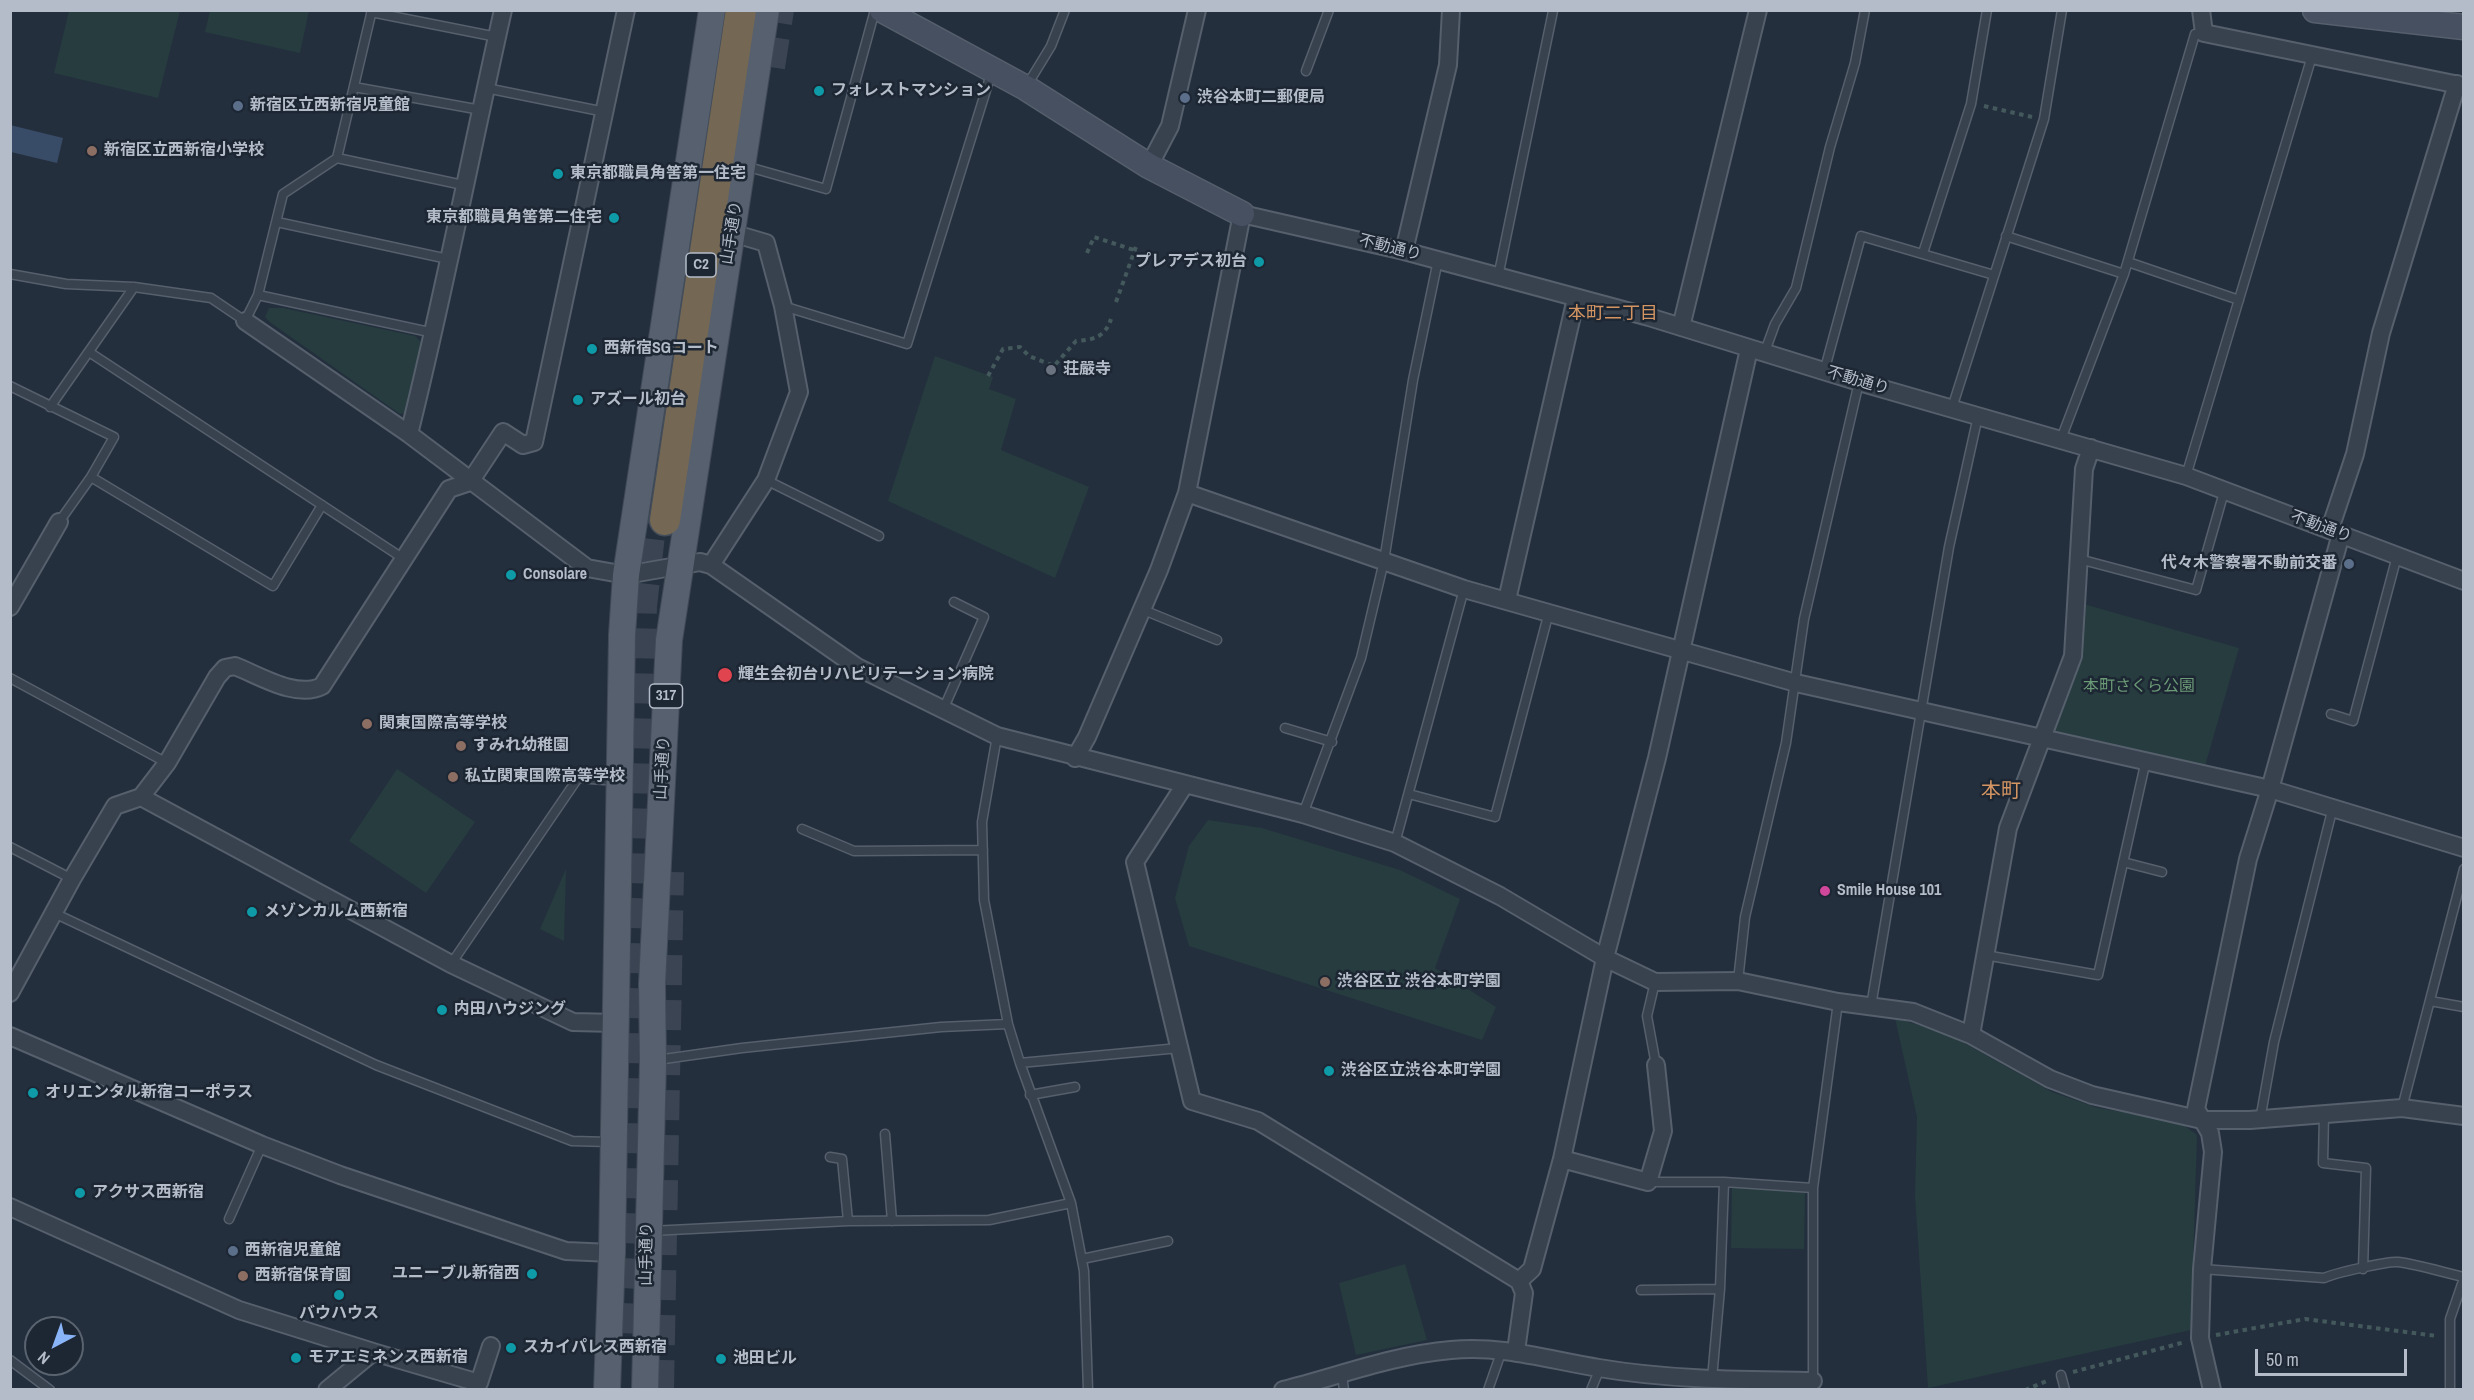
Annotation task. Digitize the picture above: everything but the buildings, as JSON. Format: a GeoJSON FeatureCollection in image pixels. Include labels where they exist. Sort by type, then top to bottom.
{"type":"FeatureCollection","features":[{"type":"Feature","properties":{"kind":"highway","name":"C2"},"geometry":{"type":"LineString","coordinates":[[729,10],[658,519],[741,10]]}},
{"type":"Feature","properties":{"kind":"main road"},"geometry":{"type":"LineString","coordinates":[[607,1389],[612,1253],[622,635],[626,575],[712,10]]}},
{"type":"Feature","properties":{"kind":"main road","name":"山手通り"},"geometry":{"type":"LineString","coordinates":[[645,1389],[652,984],[669,640],[766,10]]}},
{"type":"Feature","properties":{"kind":"street"},"geometry":{"type":"LineString","coordinates":[[409,434],[434,333],[463,185],[503,10]]}},
{"type":"Feature","properties":{"kind":"street"},"geometry":{"type":"LineString","coordinates":[[10,993],[115,806],[141,797],[167,763],[217,677],[225,669],[235,666],[298,690],[313,691],[322,686],[449,489],[470,482],[502,432],[523,445],[534,442],[626,10]]}},
{"type":"Feature","properties":{"kind":"street"},"geometry":{"type":"LineString","coordinates":[[882,10],[992,71],[1026,87],[1149,166],[1242,213],[1187,493],[1159,570],[1087,737],[1075,758]]}},
{"type":"Feature","properties":{"kind":"street"},"geometry":{"type":"LineString","coordinates":[[1149,166],[1170,126],[1197,10]]}},
{"type":"Feature","properties":{"kind":"street"},"geometry":{"type":"LineString","coordinates":[[1404,251],[1448,65],[1451,10]]}},
{"type":"Feature","properties":{"kind":"street"},"geometry":{"type":"LineString","coordinates":[[1681,327],[1758,10]]}},
{"type":"Feature","properties":{"kind":"street"},"geometry":{"type":"LineString","coordinates":[[2201,10],[2204,33],[2460,85],[2381,333],[2336,532],[2270,789],[2245,870],[2196,1109],[2210,1132],[2213,1152],[2202,1269],[2200,1338],[2212,1389]]}},
{"type":"Feature","properties":{"kind":"street"},"geometry":{"type":"LineString","coordinates":[[2315,10],[2463,27]]}},
{"type":"Feature","properties":{"kind":"street","name":"不動通り"},"geometry":{"type":"LineString","coordinates":[[1242,213],[1404,251],[1681,327],[1756,352],[2186,476],[2463,582]]}},
{"type":"Feature","properties":{"kind":"street"},"geometry":{"type":"LineString","coordinates":[[711,565],[766,480],[799,392],[783,306],[766,243],[732,233]]}},
{"type":"Feature","properties":{"kind":"street"},"geometry":{"type":"LineString","coordinates":[[1507,600],[1576,298]]}},
{"type":"Feature","properties":{"kind":"street"},"geometry":{"type":"LineString","coordinates":[[245,321],[409,434],[587,568],[626,575],[700,562],[711,565],[755,593],[857,667],[997,736],[1184,786],[1303,814],[1395,843],[1500,896],[1605,958],[1655,982],[1738,981],[1838,1002],[1927,1016],[1971,1035],[2050,1079],[2092,1095],[2202,1120],[2260,1119],[2402,1108],[2463,1116]]}},
{"type":"Feature","properties":{"kind":"street"},"geometry":{"type":"LineString","coordinates":[[1519,1281],[1532,1269],[1562,1159],[1605,958],[1657,758],[1681,650],[1756,352]]}},
{"type":"Feature","properties":{"kind":"street"},"geometry":{"type":"LineString","coordinates":[[1971,1035],[2008,828],[2073,656],[2084,469],[2091,448]]}},
{"type":"Feature","properties":{"kind":"street"},"geometry":{"type":"LineString","coordinates":[[1187,493],[1464,589],[1796,683],[1920,712],[2146,759],[2270,789],[2333,806],[2463,848]]}},
{"type":"Feature","properties":{"kind":"street"},"geometry":{"type":"LineString","coordinates":[[10,607],[59,522]]}},
{"type":"Feature","properties":{"kind":"street"},"geometry":{"type":"LineString","coordinates":[[1184,786],[1135,862],[1192,1101],[1258,1121],[1519,1281],[1524,1293],[1509,1350]]}},
{"type":"Feature","properties":{"kind":"street"},"geometry":{"type":"LineString","coordinates":[[141,797],[451,964],[573,1022],[616,1023]]}},
{"type":"Feature","properties":{"kind":"street"},"geometry":{"type":"LineString","coordinates":[[10,1036],[262,1145],[340,1175],[566,1251],[612,1253]]}},
{"type":"Feature","properties":{"kind":"street"},"geometry":{"type":"LineString","coordinates":[[1562,1159],[1648,1182],[1663,1131],[1656,1065]]}},
{"type":"Feature","properties":{"kind":"street"},"geometry":{"type":"LineString","coordinates":[[10,1207],[239,1310],[479,1383],[491,1346]]}},
{"type":"Feature","properties":{"kind":"street"},"geometry":{"type":"LineString","coordinates":[[1283,1389],[1343,1382],[1385,1360],[1452,1350],[1509,1350],[1600,1368],[1712,1380],[1813,1385]]}},
{"type":"Feature","properties":{"kind":"street"},"geometry":{"type":"LineString","coordinates":[[327,1389],[373,1352]]}},
{"type":"Feature","properties":{"kind":"lane"},"geometry":{"type":"LineString","coordinates":[[742,166],[826,189],[875,10]]}},
{"type":"Feature","properties":{"kind":"lane"},"geometry":{"type":"LineString","coordinates":[[1026,87],[1051,46],[1065,10]]}},
{"type":"Feature","properties":{"kind":"lane"},"geometry":{"type":"LineString","coordinates":[[1306,71],[1329,10]]}},
{"type":"Feature","properties":{"kind":"lane"},"geometry":{"type":"LineString","coordinates":[[1756,352],[1796,288],[1830,147],[1855,63],[1865,10]]}},
{"type":"Feature","properties":{"kind":"lane"},"geometry":{"type":"LineString","coordinates":[[1923,253],[1971,104],[1987,10]]}},
{"type":"Feature","properties":{"kind":"lane"},"geometry":{"type":"LineString","coordinates":[[1952,408],[2044,119],[2062,10]]}},
{"type":"Feature","properties":{"kind":"lane"},"geometry":{"type":"LineString","coordinates":[[10,274],[66,284],[134,287],[211,298],[245,321],[258,295],[283,194],[337,158],[371,11],[497,37]]}},
{"type":"Feature","properties":{"kind":"lane"},"geometry":{"type":"LineString","coordinates":[[1498,277],[1553,11]]}},
{"type":"Feature","properties":{"kind":"lane"},"geometry":{"type":"LineString","coordinates":[[2061,439],[2128,262],[2195,34],[2204,33]]}},
{"type":"Feature","properties":{"kind":"lane"},"geometry":{"type":"LineString","coordinates":[[2186,476],[2312,56]]}},
{"type":"Feature","properties":{"kind":"lane"},"geometry":{"type":"LineString","coordinates":[[783,306],[907,344],[992,71]]}},
{"type":"Feature","properties":{"kind":"lane"},"geometry":{"type":"LineString","coordinates":[[354,87],[481,110]]}},
{"type":"Feature","properties":{"kind":"lane"},"geometry":{"type":"LineString","coordinates":[[486,88],[605,112]]}},
{"type":"Feature","properties":{"kind":"lane"},"geometry":{"type":"LineString","coordinates":[[337,158],[463,185]]}},
{"type":"Feature","properties":{"kind":"lane"},"geometry":{"type":"LineString","coordinates":[[277,222],[448,259]]}},
{"type":"Feature","properties":{"kind":"lane"},"geometry":{"type":"LineString","coordinates":[[1824,372],[1861,236],[1994,275]]}},
{"type":"Feature","properties":{"kind":"lane"},"geometry":{"type":"LineString","coordinates":[[2006,236],[2124,274]]}},
{"type":"Feature","properties":{"kind":"lane"},"geometry":{"type":"LineString","coordinates":[[1303,814],[1332,742],[1361,658],[1384,561],[1413,380],[1438,261]]}},
{"type":"Feature","properties":{"kind":"lane"},"geometry":{"type":"LineString","coordinates":[[2128,262],[2239,300]]}},
{"type":"Feature","properties":{"kind":"lane"},"geometry":{"type":"LineString","coordinates":[[50,407],[134,287]]}},
{"type":"Feature","properties":{"kind":"lane"},"geometry":{"type":"LineString","coordinates":[[258,295],[434,333]]}},
{"type":"Feature","properties":{"kind":"lane"},"geometry":{"type":"LineString","coordinates":[[89,352],[404,559]]}},
{"type":"Feature","properties":{"kind":"lane"},"geometry":{"type":"LineString","coordinates":[[1738,981],[1745,917],[1786,743],[1804,619],[1859,382]]}},
{"type":"Feature","properties":{"kind":"lane"},"geometry":{"type":"LineString","coordinates":[[10,386],[114,436],[91,477],[59,522]]}},
{"type":"Feature","properties":{"kind":"lane"},"geometry":{"type":"LineString","coordinates":[[1871,1006],[1948,547],[1978,416]]}},
{"type":"Feature","properties":{"kind":"lane"},"geometry":{"type":"LineString","coordinates":[[91,477],[273,586],[322,505]]}},
{"type":"Feature","properties":{"kind":"lane"},"geometry":{"type":"LineString","coordinates":[[766,480],[879,536]]}},
{"type":"Feature","properties":{"kind":"lane"},"geometry":{"type":"LineString","coordinates":[[2079,559],[2196,590],[2224,492]]}},
{"type":"Feature","properties":{"kind":"lane"},"geometry":{"type":"LineString","coordinates":[[2331,714],[2354,721],[2397,556]]}},
{"type":"Feature","properties":{"kind":"lane"},"geometry":{"type":"LineString","coordinates":[[1395,843],[1464,589]]}},
{"type":"Feature","properties":{"kind":"lane"},"geometry":{"type":"LineString","coordinates":[[943,710],[984,617],[954,602]]}},
{"type":"Feature","properties":{"kind":"lane"},"geometry":{"type":"LineString","coordinates":[[1141,609],[1217,640]]}},
{"type":"Feature","properties":{"kind":"lane"},"geometry":{"type":"LineString","coordinates":[[1408,794],[1495,817],[1549,612]]}},
{"type":"Feature","properties":{"kind":"lane"},"geometry":{"type":"LineString","coordinates":[[10,678],[167,763]]}},
{"type":"Feature","properties":{"kind":"lane"},"geometry":{"type":"LineString","coordinates":[[1285,728],[1332,742]]}},
{"type":"Feature","properties":{"kind":"lane"},"geometry":{"type":"LineString","coordinates":[[997,736],[982,822],[984,900],[1008,1024],[1030,1095],[1071,1203],[1082,1259],[1088,1389]]}},
{"type":"Feature","properties":{"kind":"lane"},"geometry":{"type":"LineString","coordinates":[[1985,955],[2098,975],[2146,759]]}},
{"type":"Feature","properties":{"kind":"lane"},"geometry":{"type":"LineString","coordinates":[[451,964],[578,778],[620,782]]}},
{"type":"Feature","properties":{"kind":"lane"},"geometry":{"type":"LineString","coordinates":[[2260,1119],[2274,1042],[2333,806]]}},
{"type":"Feature","properties":{"kind":"lane"},"geometry":{"type":"LineString","coordinates":[[802,829],[854,851],[983,850]]}},
{"type":"Feature","properties":{"kind":"lane"},"geometry":{"type":"LineString","coordinates":[[10,847],[72,879]]}},
{"type":"Feature","properties":{"kind":"lane"},"geometry":{"type":"LineString","coordinates":[[2123,862],[2162,872]]}},
{"type":"Feature","properties":{"kind":"lane"},"geometry":{"type":"LineString","coordinates":[[2402,1108],[2463,869]]}},
{"type":"Feature","properties":{"kind":"lane"},"geometry":{"type":"LineString","coordinates":[[54,913],[375,1065],[572,1141],[614,1142]]}},
{"type":"Feature","properties":{"kind":"lane"},"geometry":{"type":"LineString","coordinates":[[1655,982],[1647,1016],[1656,1065]]}},
{"type":"Feature","properties":{"kind":"lane"},"geometry":{"type":"LineString","coordinates":[[2430,1001],[2463,1007]]}},
{"type":"Feature","properties":{"kind":"lane"},"geometry":{"type":"LineString","coordinates":[[1813,1385],[1813,1188],[1838,1002]]}},
{"type":"Feature","properties":{"kind":"lane"},"geometry":{"type":"LineString","coordinates":[[652,1061],[742,1048],[1008,1024]]}},
{"type":"Feature","properties":{"kind":"lane"},"geometry":{"type":"LineString","coordinates":[[1020,1063],[1179,1048]]}},
{"type":"Feature","properties":{"kind":"lane"},"geometry":{"type":"LineString","coordinates":[[1030,1095],[1075,1087]]}},
{"type":"Feature","properties":{"kind":"lane"},"geometry":{"type":"LineString","coordinates":[[2324,1114],[2323,1163],[2366,1168],[2363,1269]]}},
{"type":"Feature","properties":{"kind":"lane"},"geometry":{"type":"LineString","coordinates":[[885,1134],[892,1221]]}},
{"type":"Feature","properties":{"kind":"lane"},"geometry":{"type":"LineString","coordinates":[[229,1219],[262,1145]]}},
{"type":"Feature","properties":{"kind":"lane"},"geometry":{"type":"LineString","coordinates":[[830,1157],[842,1159],[848,1221]]}},
{"type":"Feature","properties":{"kind":"lane"},"geometry":{"type":"LineString","coordinates":[[1648,1182],[1725,1182],[1813,1188]]}},
{"type":"Feature","properties":{"kind":"lane"},"geometry":{"type":"LineString","coordinates":[[1712,1380],[1720,1290],[1725,1182]]}},
{"type":"Feature","properties":{"kind":"lane"},"geometry":{"type":"LineString","coordinates":[[647,1231],[848,1221],[989,1220],[1071,1203]]}},
{"type":"Feature","properties":{"kind":"lane"},"geometry":{"type":"LineString","coordinates":[[1082,1259],[1167,1241]]}},
{"type":"Feature","properties":{"kind":"lane"},"geometry":{"type":"LineString","coordinates":[[2202,1269],[2324,1278],[2340,1271],[2396,1262],[2463,1277],[2450,1319],[2450,1389]]}},
{"type":"Feature","properties":{"kind":"lane"},"geometry":{"type":"LineString","coordinates":[[1641,1290],[1720,1290]]}},
{"type":"Feature","properties":{"kind":"lane"},"geometry":{"type":"LineString","coordinates":[[1488,1389],[1509,1350]]}},
{"type":"Feature","properties":{"kind":"lane"},"geometry":{"type":"LineString","coordinates":[[10,1360],[50,1389]]}},
{"type":"Feature","properties":{"kind":"lane"},"geometry":{"type":"LineString","coordinates":[[1591,1389],[1600,1368]]}},
{"type":"Feature","properties":{"kind":"lane"},"geometry":{"type":"LineString","coordinates":[[2061,1375],[2066,1389]]}},
{"type":"Feature","properties":{"kind":"path"},"geometry":{"type":"LineString","coordinates":[[1971,104],[2044,119]]}},
{"type":"Feature","properties":{"kind":"path"},"geometry":{"type":"LineString","coordinates":[[1087,253],[1094,237],[1134,250]]}},
{"type":"Feature","properties":{"kind":"path"},"geometry":{"type":"LineString","coordinates":[[1116,302],[1137,244]]}},
{"type":"Feature","properties":{"kind":"path"},"geometry":{"type":"LineString","coordinates":[[988,376],[1003,349],[1020,347],[1029,356],[1054,366],[1076,341],[1095,340],[1108,329],[1111,319]]}},
{"type":"Feature","properties":{"kind":"path"},"geometry":{"type":"LineString","coordinates":[[2025,1389],[2061,1375],[2200,1338],[2304,1319],[2450,1338]]}},
{"type":"Feature","properties":{"kind":"green space"},"geometry":{"type":"Polygon","coordinates":[[[69,11],[180,11],[158,98],[54,73],[69,11]]]}},
{"type":"Feature","properties":{"kind":"green space"},"geometry":{"type":"Polygon","coordinates":[[[210,11],[309,11],[300,53],[205,32],[210,11]]]}},
{"type":"Feature","properties":{"kind":"green space"},"geometry":{"type":"Polygon","coordinates":[[[269,308],[283,308],[415,336],[421,342],[405,413],[400,414],[271,323],[265,317],[269,308]]]}},
{"type":"Feature","properties":{"kind":"green space"},"geometry":{"type":"Polygon","coordinates":[[[935,356],[993,377],[989,389],[1016,399],[1001,450],[1089,487],[1055,578],[888,501],[935,356]]]}},
{"type":"Feature","properties":{"kind":"green space","name":"本町さくら公園"},"geometry":{"type":"Polygon","coordinates":[[[2080,603],[2239,648],[2205,766],[2054,735],[2052,725],[2080,603]]]}},
{"type":"Feature","properties":{"kind":"green space"},"geometry":{"type":"Polygon","coordinates":[[[397,769],[475,822],[426,893],[349,841],[397,769]]]}},
{"type":"Feature","properties":{"kind":"green space"},"geometry":{"type":"Polygon","coordinates":[[[1208,820],[1262,828],[1400,870],[1460,899],[1435,968],[1496,1007],[1482,1040],[1189,946],[1175,898],[1189,846],[1208,820]]]}},
{"type":"Feature","properties":{"kind":"green space"},"geometry":{"type":"Polygon","coordinates":[[[566,869],[564,941],[540,929],[566,869]]]}},
{"type":"Feature","properties":{"kind":"green space"},"geometry":{"type":"Polygon","coordinates":[[[1895,1018],[1946,1033],[2052,1092],[2098,1108],[2178,1121],[2197,1135],[2191,1330],[1928,1388],[1915,1196],[1917,1117],[1895,1018]]]}},
{"type":"Feature","properties":{"kind":"green space"},"geometry":{"type":"Polygon","coordinates":[[[1732,1186],[1805,1193],[1804,1249],[1731,1248],[1732,1186]]]}},
{"type":"Feature","properties":{"kind":"green space"},"geometry":{"type":"Polygon","coordinates":[[[1405,1264],[1427,1340],[1356,1355],[1339,1283],[1405,1264]]]}},
{"type":"Feature","properties":{"kind":"water"},"geometry":{"type":"Polygon","coordinates":[[[10,125],[63,138],[57,163],[11,152],[10,125]]]}},
{"type":"Feature","properties":{"kind":"tunnel"},"geometry":{"type":"LineString","coordinates":[[770,67],[779,10]]}},
{"type":"Feature","properties":{"kind":"tunnel"},"geometry":{"type":"LineString","coordinates":[[621,1333],[626,1242],[642,606],[652,517]]}},
{"type":"Feature","properties":{"kind":"tunnel"},"geometry":{"type":"LineString","coordinates":[[659,1390],[669,872]]}},
{"type":"Feature","properties":{"kind":"place","name":"フォレストマンション"},"geometry":{"type":"Point","coordinates":[819,91]}},
{"type":"Feature","properties":{"kind":"place","name":"渋谷本町二郵便局"},"geometry":{"type":"Point","coordinates":[1185,98]}},
{"type":"Feature","properties":{"kind":"place","name":"新宿区立西新宿児童館"},"geometry":{"type":"Point","coordinates":[238,106]}},
{"type":"Feature","properties":{"kind":"place","name":"新宿区立西新宿小学校"},"geometry":{"type":"Point","coordinates":[92,151]}},
{"type":"Feature","properties":{"kind":"place","name":"東京都職員角筈第一住宅"},"geometry":{"type":"Point","coordinates":[558,174]}},
{"type":"Feature","properties":{"kind":"place","name":"東京都職員角筈第二住宅"},"geometry":{"type":"Point","coordinates":[614,218]}},
{"type":"Feature","properties":{"kind":"place","name":"プレアデス初台"},"geometry":{"type":"Point","coordinates":[1259,262]}},
{"type":"Feature","properties":{"kind":"place","name":"西新宿SGコート"},"geometry":{"type":"Point","coordinates":[592,349]}},
{"type":"Feature","properties":{"kind":"place","name":"荘嚴寺"},"geometry":{"type":"Point","coordinates":[1051,370]}},
{"type":"Feature","properties":{"kind":"place","name":"アズール初台"},"geometry":{"type":"Point","coordinates":[578,400]}},
{"type":"Feature","properties":{"kind":"place","name":"代々木警察署不動前交番"},"geometry":{"type":"Point","coordinates":[2349,564]}},
{"type":"Feature","properties":{"kind":"place","name":"Consolare"},"geometry":{"type":"Point","coordinates":[511,575]}},
{"type":"Feature","properties":{"kind":"place","name":"輝生会初台リハビリテーション病院"},"geometry":{"type":"Point","coordinates":[725,675]}},
{"type":"Feature","properties":{"kind":"place","name":"関東国際高等学校"},"geometry":{"type":"Point","coordinates":[367,724]}},
{"type":"Feature","properties":{"kind":"place","name":"すみれ幼稚園"},"geometry":{"type":"Point","coordinates":[461,746]}},
{"type":"Feature","properties":{"kind":"place","name":"私立関東国際高等学校"},"geometry":{"type":"Point","coordinates":[453,777]}},
{"type":"Feature","properties":{"kind":"place","name":"Smile House 101"},"geometry":{"type":"Point","coordinates":[1825,891]}},
{"type":"Feature","properties":{"kind":"place","name":"メゾンカルム西新宿"},"geometry":{"type":"Point","coordinates":[252,912]}},
{"type":"Feature","properties":{"kind":"place","name":"渋谷区立 渋谷本町学園"},"geometry":{"type":"Point","coordinates":[1325,982]}},
{"type":"Feature","properties":{"kind":"place","name":"内田ハウジング"},"geometry":{"type":"Point","coordinates":[442,1010]}},
{"type":"Feature","properties":{"kind":"place","name":"渋谷区立渋谷本町学園"},"geometry":{"type":"Point","coordinates":[1329,1071]}},
{"type":"Feature","properties":{"kind":"place","name":"オリエンタル新宿コーポラス"},"geometry":{"type":"Point","coordinates":[33,1093]}},
{"type":"Feature","properties":{"kind":"place","name":"アクサス西新宿"},"geometry":{"type":"Point","coordinates":[80,1193]}},
{"type":"Feature","properties":{"kind":"place","name":"西新宿児童館"},"geometry":{"type":"Point","coordinates":[233,1251]}},
{"type":"Feature","properties":{"kind":"place","name":"ユニーブル新宿西"},"geometry":{"type":"Point","coordinates":[532,1274]}},
{"type":"Feature","properties":{"kind":"place","name":"西新宿保育園"},"geometry":{"type":"Point","coordinates":[243,1276]}},
{"type":"Feature","properties":{"kind":"place","name":"バウハウス"},"geometry":{"type":"Point","coordinates":[339,1295]}},
{"type":"Feature","properties":{"kind":"place","name":"スカイパレス西新宿"},"geometry":{"type":"Point","coordinates":[511,1348]}},
{"type":"Feature","properties":{"kind":"place","name":"モアエミネンス西新宿"},"geometry":{"type":"Point","coordinates":[296,1358]}},
{"type":"Feature","properties":{"kind":"place","name":"池田ビル"},"geometry":{"type":"Point","coordinates":[721,1359]}},
{"type":"Feature","properties":{"kind":"district","name":"本町二丁目"},"geometry":{"type":"Point","coordinates":[1613,314]}},
{"type":"Feature","properties":{"kind":"district","name":"本町"},"geometry":{"type":"Point","coordinates":[2001,792]}}]}
